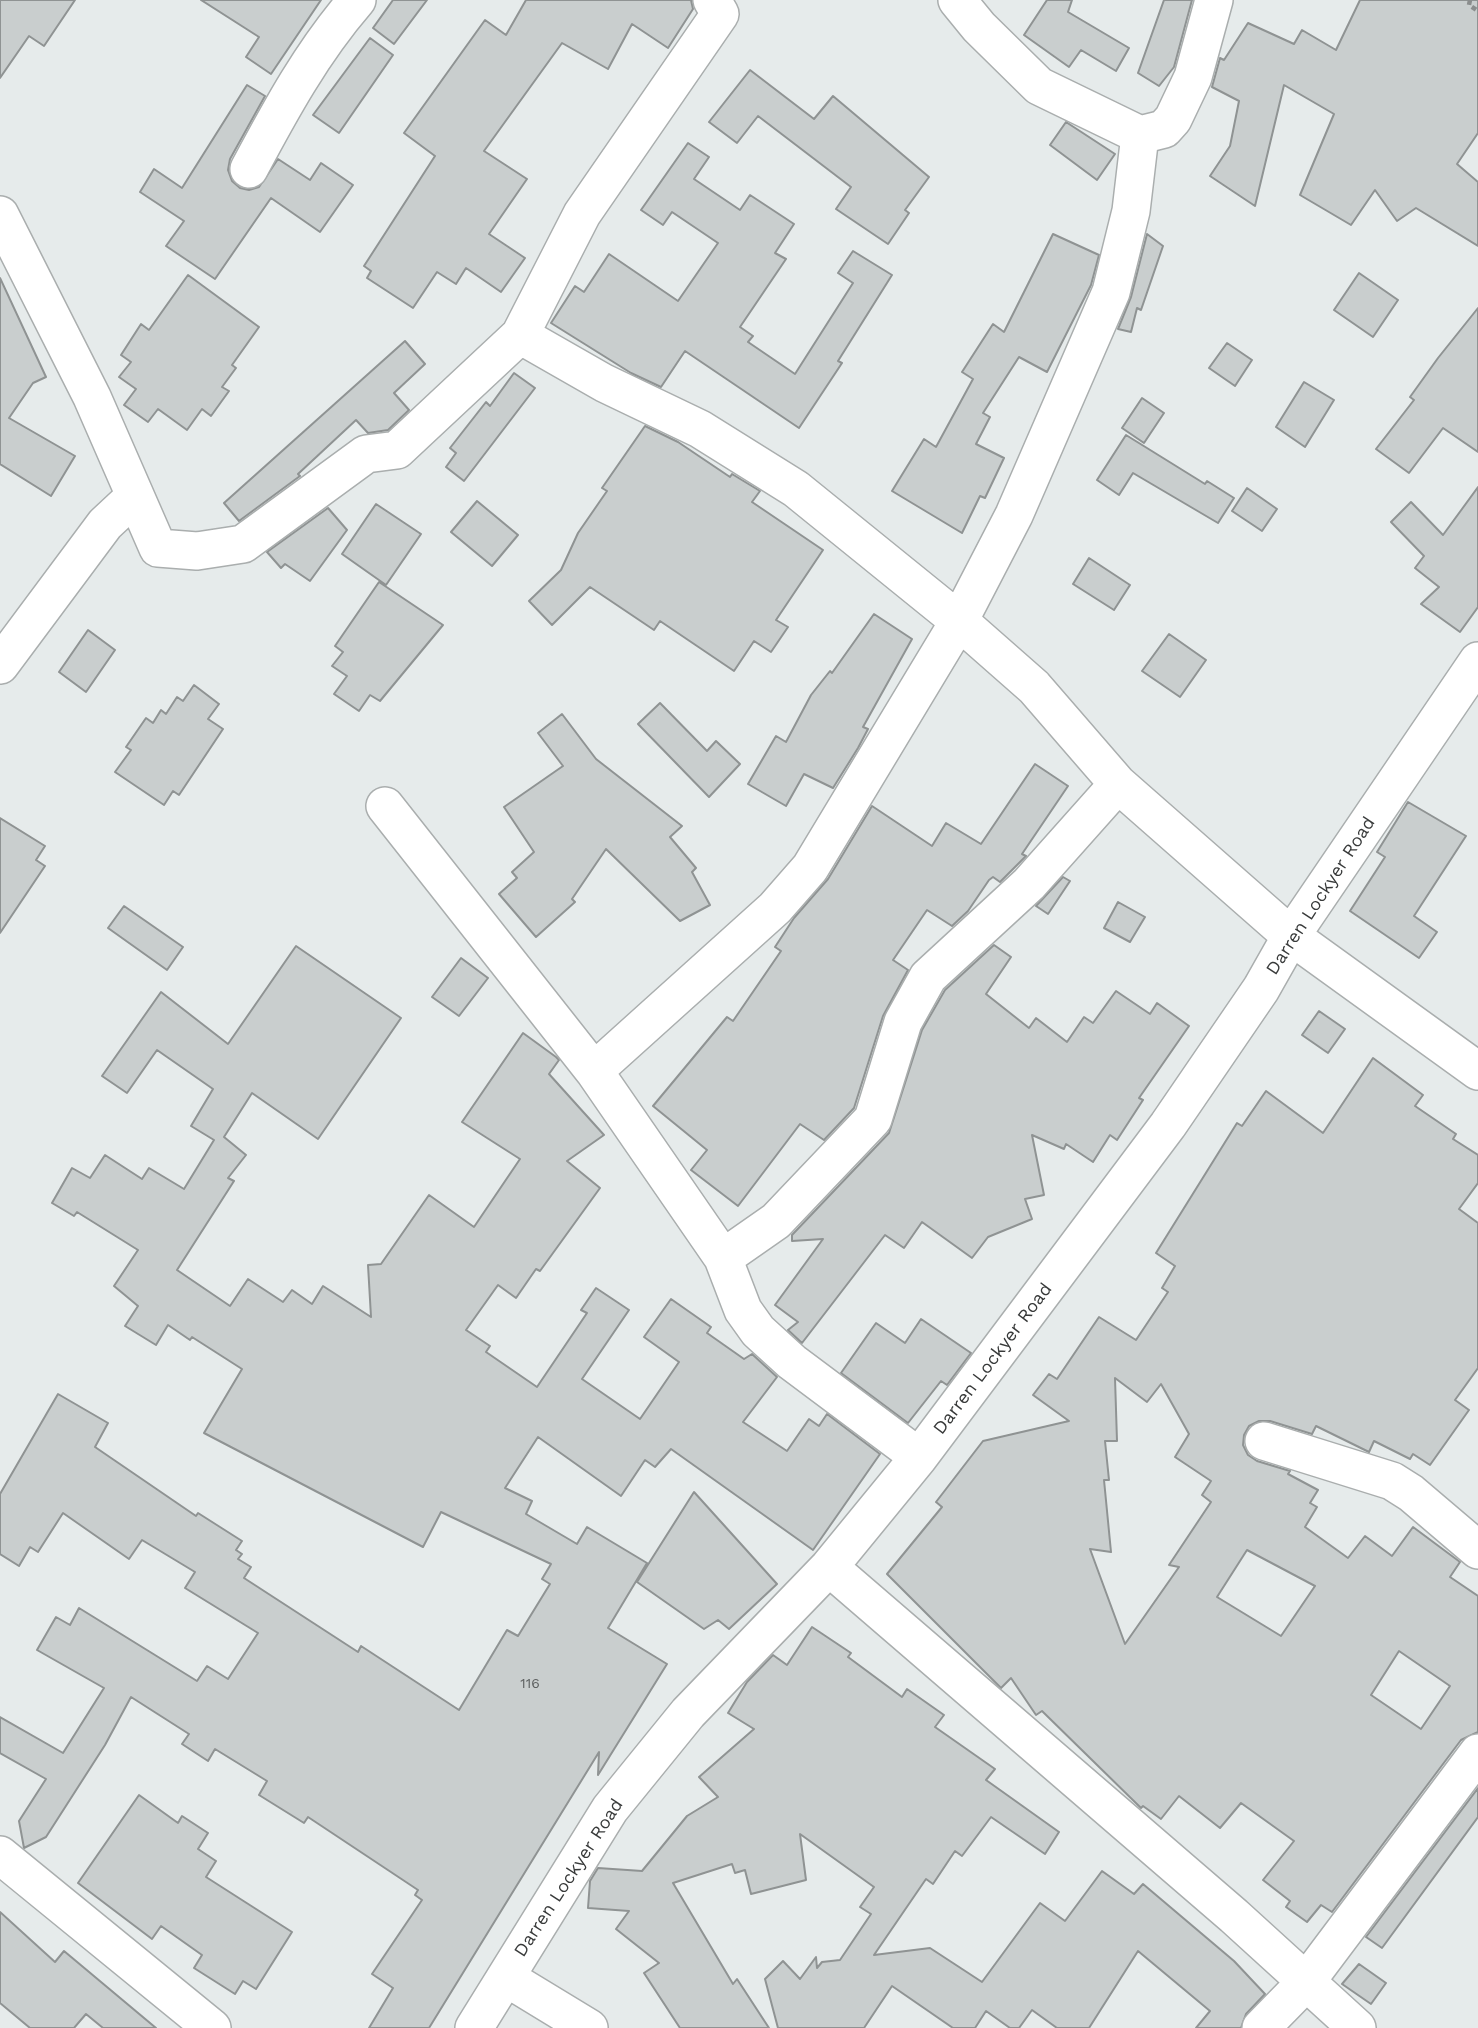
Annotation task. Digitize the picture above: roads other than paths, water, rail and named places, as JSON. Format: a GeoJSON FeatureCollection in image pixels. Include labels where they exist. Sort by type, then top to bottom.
{"type":"FeatureCollection","features":[{"type":"Feature","properties":{"kind":"street"},"geometry":{"type":"LineString","coordinates":[[249,169],[293,88],[325,37],[357,0]]}},
{"type":"Feature","properties":{"kind":"street"},"geometry":{"type":"LineString","coordinates":[[1,220],[92,397],[158,548],[197,551],[243,544],[366,454],[397,450],[520,335],[582,214],[720,14],[712,0]]}},
{"type":"Feature","properties":{"kind":"street"},"geometry":{"type":"LineString","coordinates":[[957,0],[979,27],[1039,86],[1139,135],[1164,129],[1173,119],[1193,77],[1214,0]]}},
{"type":"Feature","properties":{"kind":"street"},"geometry":{"type":"LineString","coordinates":[[594,1071],[775,908],[810,868],[959,621],[1014,515],[1111,292],[1131,211],[1139,135]]}},
{"type":"Feature","properties":{"kind":"street"},"geometry":{"type":"LineString","coordinates":[[520,335],[604,383],[700,429],[796,489],[959,621],[1034,687],[1118,784],[1292,936],[1478,1070]]}},
{"type":"Feature","properties":{"kind":"street"},"geometry":{"type":"LineString","coordinates":[[0,665],[106,524],[135,496]]}},
{"type":"Feature","properties":{"kind":"street","name":"Darren Lockyer Road"},"geometry":{"type":"LineString","coordinates":[[474,2028],[610,1809],[688,1713],[829,1567],[919,1457],[1168,1125],[1478,661]]}},
{"type":"Feature","properties":{"kind":"street"},"geometry":{"type":"LineString","coordinates":[[723,1258],[776,1221],[873,1119],[903,1022],[928,977],[1029,884],[1118,784]]}},
{"type":"Feature","properties":{"kind":"street"},"geometry":{"type":"LineString","coordinates":[[385,806],[594,1071],[723,1258],[743,1310],[758,1331],[792,1362],[919,1457]]}},
{"type":"Feature","properties":{"kind":"street"},"geometry":{"type":"LineString","coordinates":[[1264,1441],[1392,1481],[1411,1493],[1478,1550]]}},
{"type":"Feature","properties":{"kind":"street"},"geometry":{"type":"LineString","coordinates":[[829,1567],[1234,1916],[1357,2028]]}},
{"type":"Feature","properties":{"kind":"street"},"geometry":{"type":"LineString","coordinates":[[1261,2028],[1306,1982],[1478,1753]]}},
{"type":"Feature","properties":{"kind":"street"},"geometry":{"type":"LineString","coordinates":[[0,1855],[212,2028]]}},
{"type":"Feature","properties":{"kind":"street"},"geometry":{"type":"LineString","coordinates":[[510,1980],[589,2028]]}}]}
